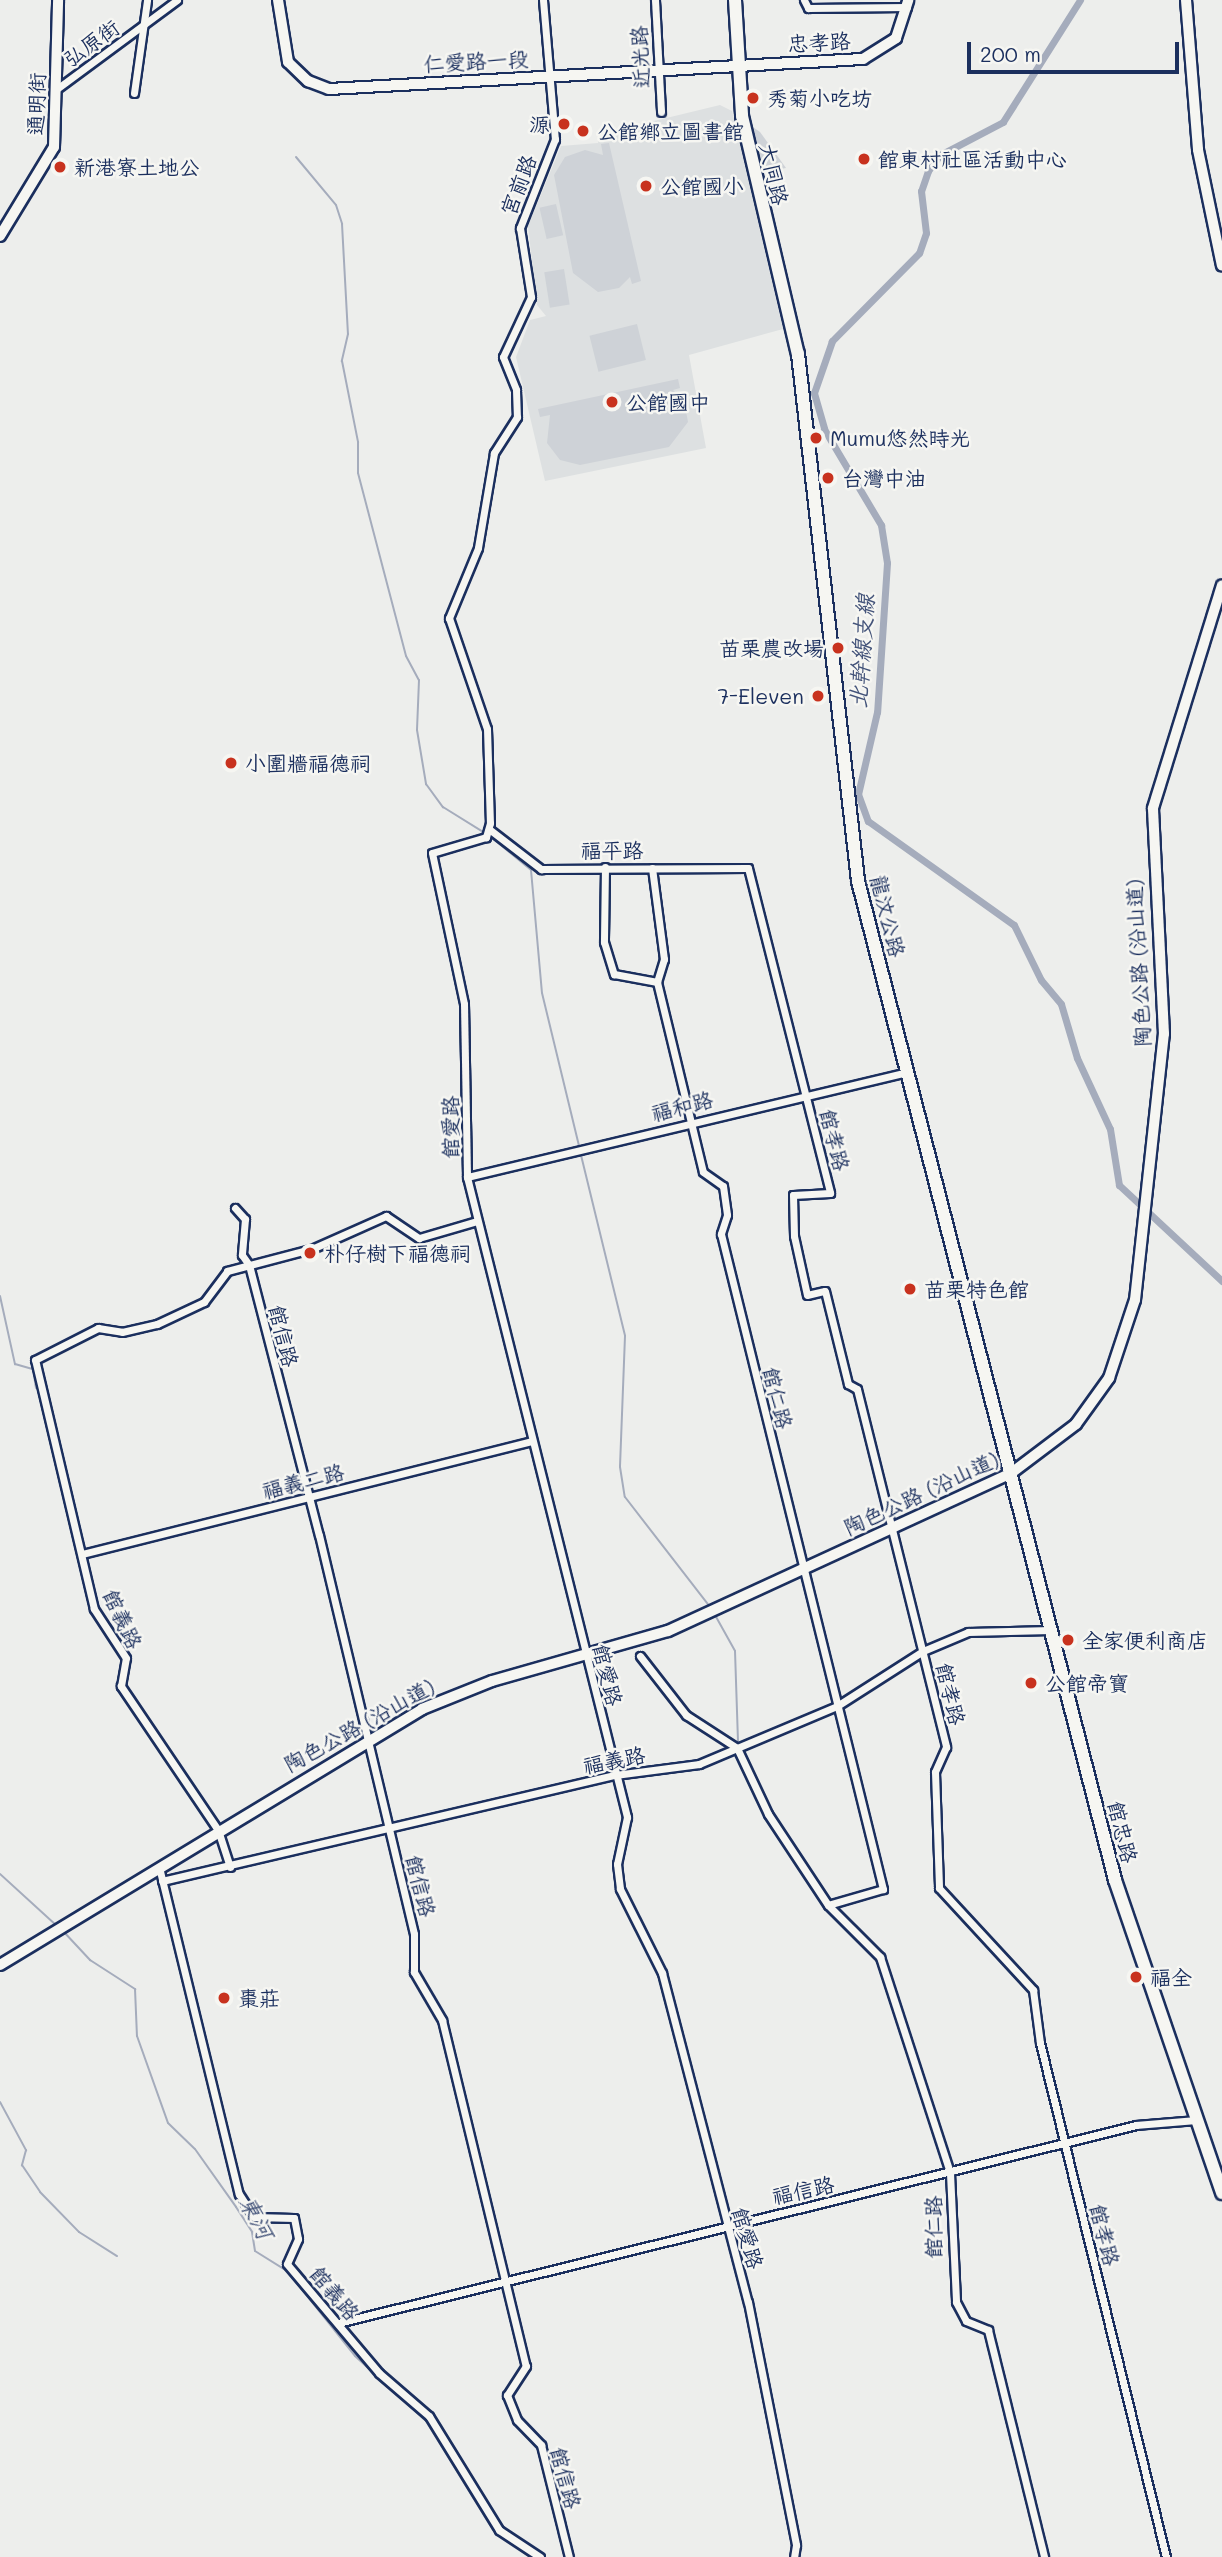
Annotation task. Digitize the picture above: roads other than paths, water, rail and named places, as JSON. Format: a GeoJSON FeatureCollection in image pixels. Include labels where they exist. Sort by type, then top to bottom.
{"type":"FeatureCollection","features":[{"type":"Feature","properties":{"kind":"main road","name":"通明街"},"geometry":{"type":"LineString","coordinates":[[0,236],[54,147],[58,88],[58,0]]}},
{"type":"Feature","properties":{"kind":"main road","name":"仁愛路一段"},"geometry":{"type":"LineString","coordinates":[[278,0],[288,62],[318,86],[546,77],[739,65]]}},
{"type":"Feature","properties":{"kind":"main road","name":"大同路"},"geometry":{"type":"LineString","coordinates":[[735,0],[749,151],[798,354]]}},
{"type":"Feature","properties":{"kind":"main road"},"geometry":{"type":"LineString","coordinates":[[1186,0],[1198,150],[1222,266]]}},
{"type":"Feature","properties":{"kind":"main road","name":"忠孝路"},"geometry":{"type":"LineString","coordinates":[[739,65],[876,55],[896,38],[907,3]]}},
{"type":"Feature","properties":{"kind":"main road","name":"龍汶公路"},"geometry":{"type":"LineString","coordinates":[[798,354],[858,881],[1010,1474]]}},
{"type":"Feature","properties":{"kind":"main road","name":"陶色公路 (沿山道)"},"geometry":{"type":"LineString","coordinates":[[0,1965],[367,1739],[446,1698],[586,1658],[668,1631],[1010,1474],[1076,1424],[1109,1378],[1135,1300],[1164,1034],[1153,808],[1222,585]]}},
{"type":"Feature","properties":{"kind":"main road","name":"館忠路"},"geometry":{"type":"LineString","coordinates":[[1010,1474],[1115,1880],[1222,2193]]}},
{"type":"Feature","properties":{"kind":"street"},"geometry":{"type":"LineString","coordinates":[[134,93],[147,0]]}},
{"type":"Feature","properties":{"kind":"street","name":"弘原街"},"geometry":{"type":"LineString","coordinates":[[58,88],[177,0]]}},
{"type":"Feature","properties":{"kind":"street","name":"宮前路"},"geometry":{"type":"LineString","coordinates":[[489,829],[486,729],[449,618],[478,548],[494,453],[517,417],[516,390],[503,357],[531,297],[520,229],[555,139],[546,77],[543,0]]}},
{"type":"Feature","properties":{"kind":"street","name":"近光路"},"geometry":{"type":"LineString","coordinates":[[654,0],[661,113]]}},
{"type":"Feature","properties":{"kind":"street"},"geometry":{"type":"LineString","coordinates":[[804,0],[808,8],[907,3]]}},
{"type":"Feature","properties":{"kind":"street","name":"福平路"},"geometry":{"type":"LineString","coordinates":[[489,829],[541,869],[748,868]]}},
{"type":"Feature","properties":{"kind":"street","name":"館愛路"},"geometry":{"type":"LineString","coordinates":[[489,829],[486,837],[432,853],[464,1004],[467,1177],[627,1817],[617,1864],[620,1889],[662,1973],[748,2302],[796,2545],[794,2557]]}},
{"type":"Feature","properties":{"kind":"street"},"geometry":{"type":"LineString","coordinates":[[606,867],[604,942],[614,974],[657,982]]}},
{"type":"Feature","properties":{"kind":"street","name":"館仁路"},"geometry":{"type":"LineString","coordinates":[[652,868],[664,959],[657,982],[703,1172],[723,1186],[727,1215],[721,1234],[883,1889],[828,1905]]}},
{"type":"Feature","properties":{"kind":"street","name":"館孝路"},"geometry":{"type":"LineString","coordinates":[[748,868],[830,1193],[793,1195],[794,1236],[807,1295],[825,1291],[894,1528],[946,1747],[935,1772],[939,1888],[1033,1990],[1064,2144],[1166,2557]]}},
{"type":"Feature","properties":{"kind":"street","name":"福和路"},"geometry":{"type":"LineString","coordinates":[[467,1177],[805,1093],[906,1072]]}},
{"type":"Feature","properties":{"kind":"street","name":"館信路"},"geometry":{"type":"LineString","coordinates":[[235,1208],[245,1219],[242,1255],[249,1265],[414,1934],[414,1972],[442,2020],[526,2366],[507,2395],[516,2420],[541,2445],[569,2557]]}},
{"type":"Feature","properties":{"kind":"street"},"geometry":{"type":"LineString","coordinates":[[249,1265],[314,1248],[386,1216],[419,1238],[477,1221]]}},
{"type":"Feature","properties":{"kind":"street","name":"館義路"},"geometry":{"type":"LineString","coordinates":[[230,1867],[218,1830],[121,1686],[126,1658],[94,1609],[35,1360],[99,1328],[122,1332],[157,1324],[204,1302],[227,1270],[249,1265]]}},
{"type":"Feature","properties":{"kind":"street","name":"福義二路"},"geometry":{"type":"LineString","coordinates":[[82,1554],[531,1441]]}},
{"type":"Feature","properties":{"kind":"street","name":"福義路"},"geometry":{"type":"LineString","coordinates":[[162,1881],[389,1832],[615,1775],[699,1764],[838,1706],[923,1651],[968,1632],[1051,1630]]}},
{"type":"Feature","properties":{"kind":"street"},"geometry":{"type":"LineString","coordinates":[[640,1656],[686,1715],[737,1748]]}},
{"type":"Feature","properties":{"kind":"street","name":"館仁路"},"geometry":{"type":"LineString","coordinates":[[737,1748],[768,1814],[828,1905],[880,1957],[950,2173],[956,2302],[966,2321],[988,2330],[1044,2557]]}},
{"type":"Feature","properties":{"kind":"street","name":"館義路"},"geometry":{"type":"LineString","coordinates":[[159,1867],[239,2194],[254,2217],[294,2218],[298,2239],[287,2264],[379,2373],[435,2424],[499,2530],[540,2557]]}},
{"type":"Feature","properties":{"kind":"street","name":"福信路"},"geometry":{"type":"LineString","coordinates":[[338,2323],[726,2224],[950,2173],[1136,2125],[1196,2120]]}},
{"type":"Feature","properties":{"kind":"waterway","name":"北幹線支線"},"geometry":{"type":"LineString","coordinates":[[1080,0],[1003,122],[940,155],[928,171],[921,191],[926,233],[919,253],[832,341],[814,393],[824,429],[881,525],[887,563],[877,712],[858,794],[868,821],[1014,925],[1041,980],[1061,1004],[1077,1058],[1110,1129],[1119,1185],[1222,1281]]}},
{"type":"Feature","properties":{"kind":"waterway"},"geometry":{"type":"LineString","coordinates":[[296,157],[336,205],[342,224],[348,334],[342,361],[358,442],[358,473],[406,656],[419,680],[417,730],[426,784],[443,807],[485,833]]}},
{"type":"Feature","properties":{"kind":"waterway"},"geometry":{"type":"LineString","coordinates":[[490,836],[531,870],[542,993],[579,1146]]}},
{"type":"Feature","properties":{"kind":"waterway"},"geometry":{"type":"LineString","coordinates":[[565,872],[596,873]]}},
{"type":"Feature","properties":{"kind":"waterway"},"geometry":{"type":"LineString","coordinates":[[580,1151],[625,1336],[620,1467],[625,1497],[710,1607]]}},
{"type":"Feature","properties":{"kind":"waterway"},"geometry":{"type":"LineString","coordinates":[[0,1296],[15,1364],[33,1369],[36,1388]]}},
{"type":"Feature","properties":{"kind":"waterway"},"geometry":{"type":"LineString","coordinates":[[715,1615],[735,1651],[738,1741]]}},
{"type":"Feature","properties":{"kind":"waterway","name":"東河"},"geometry":{"type":"LineString","coordinates":[[0,1874],[56,1925]]}},
{"type":"Feature","properties":{"kind":"waterway","name":"東河"},"geometry":{"type":"LineString","coordinates":[[63,1931],[90,1960],[135,1989],[137,2036],[168,2123],[195,2149],[236,2207],[252,2232],[255,2251],[288,2272],[355,2356],[426,2421],[493,2530],[530,2557]]}},
{"type":"Feature","properties":{"kind":"waterway"},"geometry":{"type":"LineString","coordinates":[[0,2102],[26,2150],[22,2165],[40,2192],[79,2232],[117,2256]]}},
{"type":"Feature","properties":{"kind":"place","name":"秀菊小吃坊"},"geometry":{"type":"Point","coordinates":[753,98]}},
{"type":"Feature","properties":{"kind":"place","name":"源"},"geometry":{"type":"Point","coordinates":[564,124]}},
{"type":"Feature","properties":{"kind":"place","name":"公館鄉立圖書館"},"geometry":{"type":"Point","coordinates":[583,131]}},
{"type":"Feature","properties":{"kind":"place","name":"館東村社區活動中心"},"geometry":{"type":"Point","coordinates":[864,159]}},
{"type":"Feature","properties":{"kind":"place","name":"新港寮土地公"},"geometry":{"type":"Point","coordinates":[60,167]}},
{"type":"Feature","properties":{"kind":"place","name":"公館國小"},"geometry":{"type":"Point","coordinates":[646,186]}},
{"type":"Feature","properties":{"kind":"place","name":"公館國中"},"geometry":{"type":"Point","coordinates":[612,402]}},
{"type":"Feature","properties":{"kind":"place","name":"Mumu悠然時光"},"geometry":{"type":"Point","coordinates":[816,438]}},
{"type":"Feature","properties":{"kind":"place","name":"台灣中油"},"geometry":{"type":"Point","coordinates":[828,478]}},
{"type":"Feature","properties":{"kind":"place","name":"苗栗農改場"},"geometry":{"type":"Point","coordinates":[838,648]}},
{"type":"Feature","properties":{"kind":"place","name":"7-Eleven"},"geometry":{"type":"Point","coordinates":[818,696]}},
{"type":"Feature","properties":{"kind":"place","name":"小圍牆福德祠"},"geometry":{"type":"Point","coordinates":[231,763]}},
{"type":"Feature","properties":{"kind":"place","name":"朴仔樹下福德祠"},"geometry":{"type":"Point","coordinates":[310,1253]}},
{"type":"Feature","properties":{"kind":"place","name":"苗栗特色館"},"geometry":{"type":"Point","coordinates":[910,1289]}},
{"type":"Feature","properties":{"kind":"place","name":"全家便利商店"},"geometry":{"type":"Point","coordinates":[1068,1640]}},
{"type":"Feature","properties":{"kind":"place","name":"公館帝寶"},"geometry":{"type":"Point","coordinates":[1031,1683]}},
{"type":"Feature","properties":{"kind":"place","name":"福全"},"geometry":{"type":"Point","coordinates":[1136,1977]}},
{"type":"Feature","properties":{"kind":"place","name":"棗莊"},"geometry":{"type":"Point","coordinates":[224,1998]}}]}
